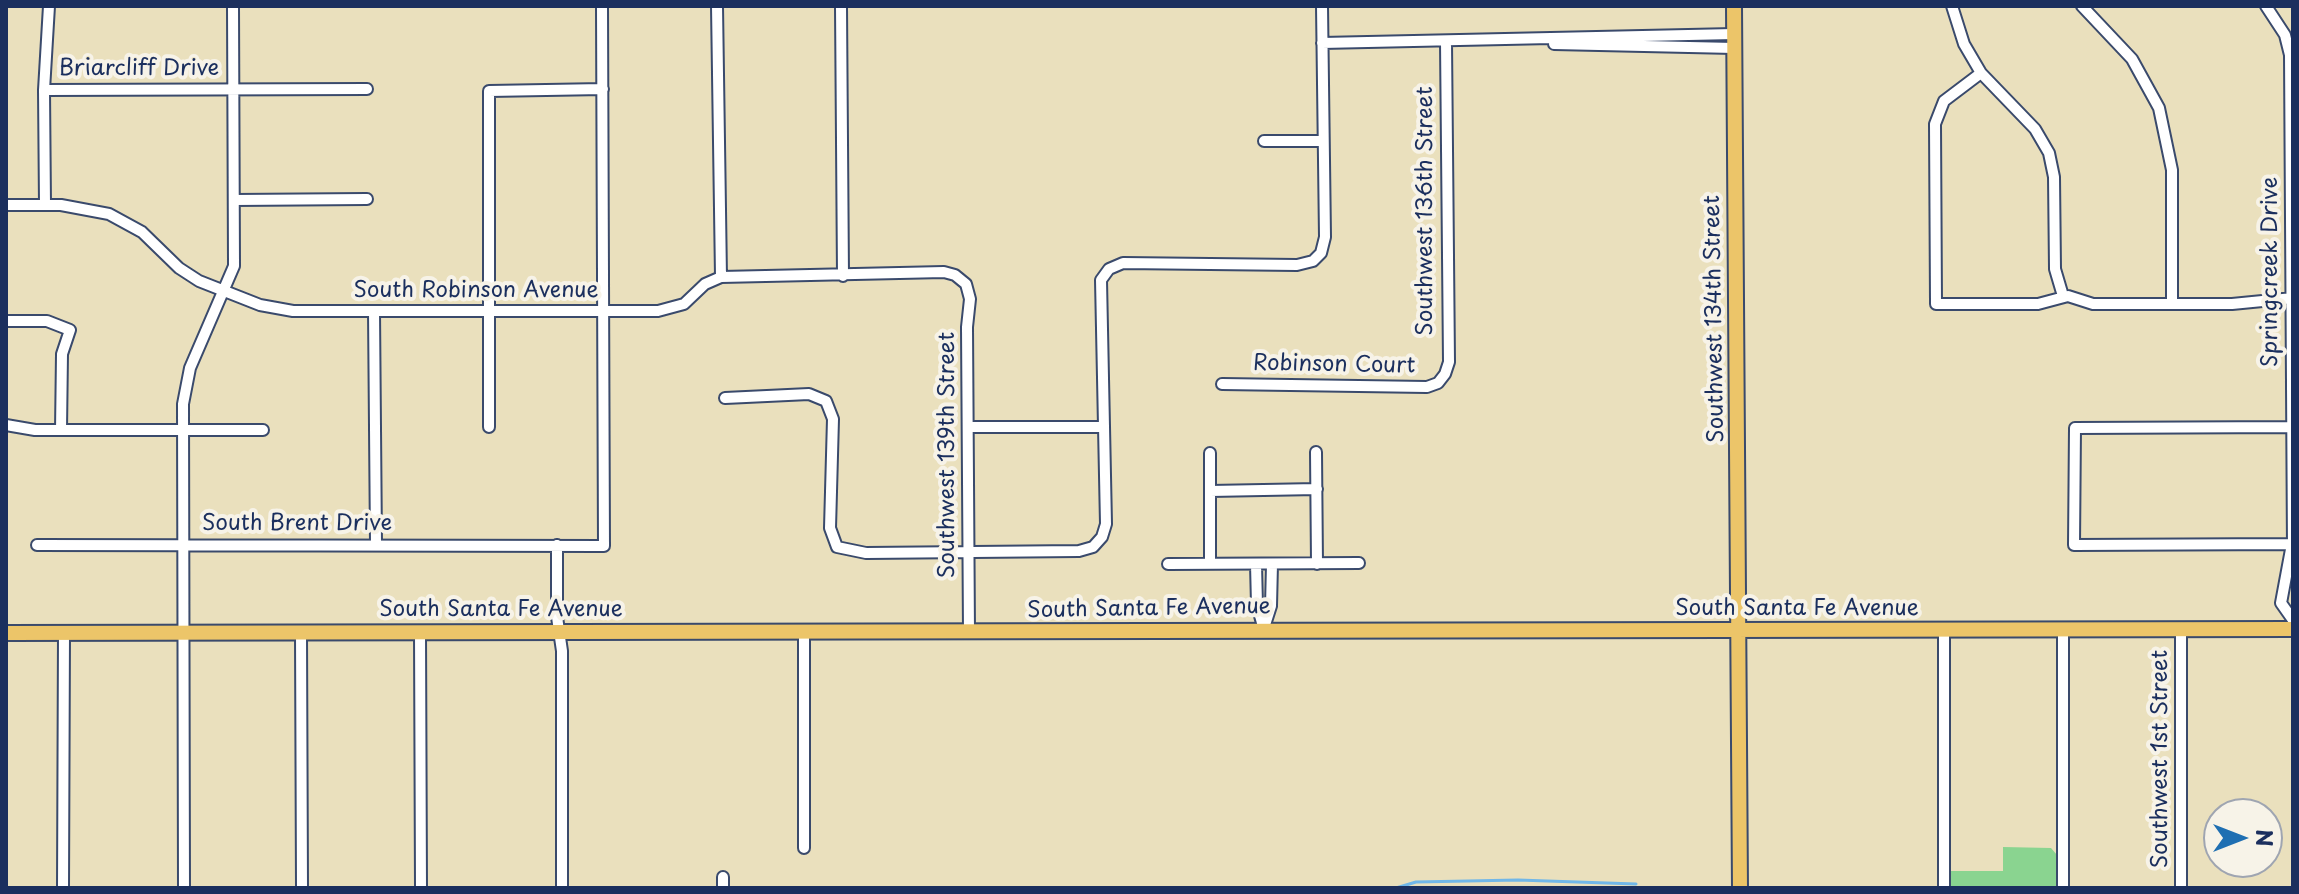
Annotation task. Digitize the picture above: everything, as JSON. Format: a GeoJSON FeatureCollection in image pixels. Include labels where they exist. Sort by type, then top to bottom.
{"type":"FeatureCollection","features":[{"type":"Feature","properties":{"kind":"main road","name":"Southwest 134th Street"},"geometry":{"type":"LineString","coordinates":[[1734,6],[1740,888]]}},
{"type":"Feature","properties":{"kind":"main road","name":"South Santa Fe Avenue"},"geometry":{"type":"LineString","coordinates":[[6,633],[2293,629]]}},
{"type":"Feature","properties":{"kind":"street"},"geometry":{"type":"LineString","coordinates":[[45,205],[44,90],[49,6]]}},
{"type":"Feature","properties":{"kind":"street"},"geometry":{"type":"LineString","coordinates":[[184,888],[183,404],[190,368],[234,266],[233,6]]}},
{"type":"Feature","properties":{"kind":"street"},"geometry":{"type":"LineString","coordinates":[[602,6],[603,311]]}},
{"type":"Feature","properties":{"kind":"street"},"geometry":{"type":"LineString","coordinates":[[717,6],[721,277],[843,276],[841,6]]}},
{"type":"Feature","properties":{"kind":"street"},"geometry":{"type":"LineString","coordinates":[[725,398],[809,394],[826,401],[833,419],[830,528],[837,547],[866,553],[1079,551],[1098,544],[1106,524],[1099,292],[1104,273],[1123,263],[1297,265],[1316,258],[1325,237],[1322,6]]}},
{"type":"Feature","properties":{"kind":"street"},"geometry":{"type":"LineString","coordinates":[[1952,6],[1964,44],[1981,73],[2035,129],[2049,153],[2054,177],[2055,269],[2063,296]]}},
{"type":"Feature","properties":{"kind":"street"},"geometry":{"type":"LineString","coordinates":[[2082,6],[2132,59],[2159,108],[2171,158],[2172,303]]}},
{"type":"Feature","properties":{"kind":"street","name":"Springcreek Drive"},"geometry":{"type":"LineString","coordinates":[[2266,6],[2285,35],[2292,74],[2293,550]]}},
{"type":"Feature","properties":{"kind":"street"},"geometry":{"type":"LineString","coordinates":[[1322,43],[1734,41]]}},
{"type":"Feature","properties":{"kind":"street","name":"Southwest 136th Street"},"geometry":{"type":"LineString","coordinates":[[1442,379],[1449,362],[1446,42]]}},
{"type":"Feature","properties":{"kind":"street"},"geometry":{"type":"LineString","coordinates":[[1981,73],[1944,101],[1935,124],[1936,304],[2024,305],[2063,296],[2093,304],[2242,304],[2292,298]]}},
{"type":"Feature","properties":{"kind":"street","name":"Briarcliff Drive"},"geometry":{"type":"LineString","coordinates":[[44,90],[367,89]]}},
{"type":"Feature","properties":{"kind":"street"},"geometry":{"type":"LineString","coordinates":[[489,427],[489,91],[603,89]]}},
{"type":"Feature","properties":{"kind":"street"},"geometry":{"type":"LineString","coordinates":[[1264,141],[1323,141]]}},
{"type":"Feature","properties":{"kind":"street"},"geometry":{"type":"LineString","coordinates":[[234,200],[367,199]]}},
{"type":"Feature","properties":{"kind":"street","name":"South Robinson Avenue"},"geometry":{"type":"LineString","coordinates":[[6,205],[92,209],[120,218],[142,232],[179,268],[224,291],[283,310],[669,310],[684,304],[705,284],[721,277]]}},
{"type":"Feature","properties":{"kind":"street","name":"Southwest 139th Street"},"geometry":{"type":"LineString","coordinates":[[843,276],[944,272],[962,280],[970,299],[969,633]]}},
{"type":"Feature","properties":{"kind":"street"},"geometry":{"type":"LineString","coordinates":[[374,311],[376,544]]}},
{"type":"Feature","properties":{"kind":"street","name":"South Brent Drive"},"geometry":{"type":"LineString","coordinates":[[37,545],[604,546],[603,311]]}},
{"type":"Feature","properties":{"kind":"street"},"geometry":{"type":"LineString","coordinates":[[6,321],[47,321],[70,330],[62,354],[61,430]]}},
{"type":"Feature","properties":{"kind":"street","name":"Robinson Court"},"geometry":{"type":"LineString","coordinates":[[1222,384],[1427,387],[1442,379]]}},
{"type":"Feature","properties":{"kind":"street"},"geometry":{"type":"LineString","coordinates":[[6,425],[61,430],[263,430]]}},
{"type":"Feature","properties":{"kind":"street"},"geometry":{"type":"LineString","coordinates":[[968,427],[1102,427]]}},
{"type":"Feature","properties":{"kind":"street"},"geometry":{"type":"LineString","coordinates":[[2292,427],[2075,428],[2074,545],[2293,544]]}},
{"type":"Feature","properties":{"kind":"street"},"geometry":{"type":"LineString","coordinates":[[1316,452],[1317,564]]}},
{"type":"Feature","properties":{"kind":"street"},"geometry":{"type":"LineString","coordinates":[[1210,453],[1210,564]]}},
{"type":"Feature","properties":{"kind":"street"},"geometry":{"type":"LineString","coordinates":[[1210,491],[1317,489]]}},
{"type":"Feature","properties":{"kind":"street","name":"Springcreek Drive"},"geometry":{"type":"LineString","coordinates":[[2293,544],[2281,603],[2293,620]]}},
{"type":"Feature","properties":{"kind":"street"},"geometry":{"type":"LineString","coordinates":[[557,545],[562,888]]}},
{"type":"Feature","properties":{"kind":"street"},"geometry":{"type":"LineString","coordinates":[[1168,564],[1359,563]]}},
{"type":"Feature","properties":{"kind":"street"},"geometry":{"type":"LineString","coordinates":[[1256,564],[1257,605],[1264,630]]}},
{"type":"Feature","properties":{"kind":"street"},"geometry":{"type":"LineString","coordinates":[[1264,630],[1271,606],[1272,564]]}},
{"type":"Feature","properties":{"kind":"street","name":"Southwest 1st Street"},"geometry":{"type":"LineString","coordinates":[[2181,629],[2181,888]]}},
{"type":"Feature","properties":{"kind":"street"},"geometry":{"type":"LineString","coordinates":[[1944,630],[1944,888]]}},
{"type":"Feature","properties":{"kind":"street"},"geometry":{"type":"LineString","coordinates":[[2063,630],[2063,888]]}},
{"type":"Feature","properties":{"kind":"street"},"geometry":{"type":"LineString","coordinates":[[420,632],[421,888]]}},
{"type":"Feature","properties":{"kind":"street"},"geometry":{"type":"LineString","coordinates":[[804,632],[804,848]]}},
{"type":"Feature","properties":{"kind":"street"},"geometry":{"type":"LineString","coordinates":[[63,888],[64,633]]}},
{"type":"Feature","properties":{"kind":"street"},"geometry":{"type":"LineString","coordinates":[[301,633],[302,888]]}},
{"type":"Feature","properties":{"kind":"green space"},"geometry":{"type":"Polygon","coordinates":[[[2003,847],[2051,848],[2057,855],[2057,888],[1950,888],[1950,871],[2003,871],[2003,847]]]}},
{"type":"Feature","properties":{"kind":"waterway"},"geometry":{"type":"LineString","coordinates":[[1396,888],[1416,882],[1518,880],[1636,884]]}}]}
